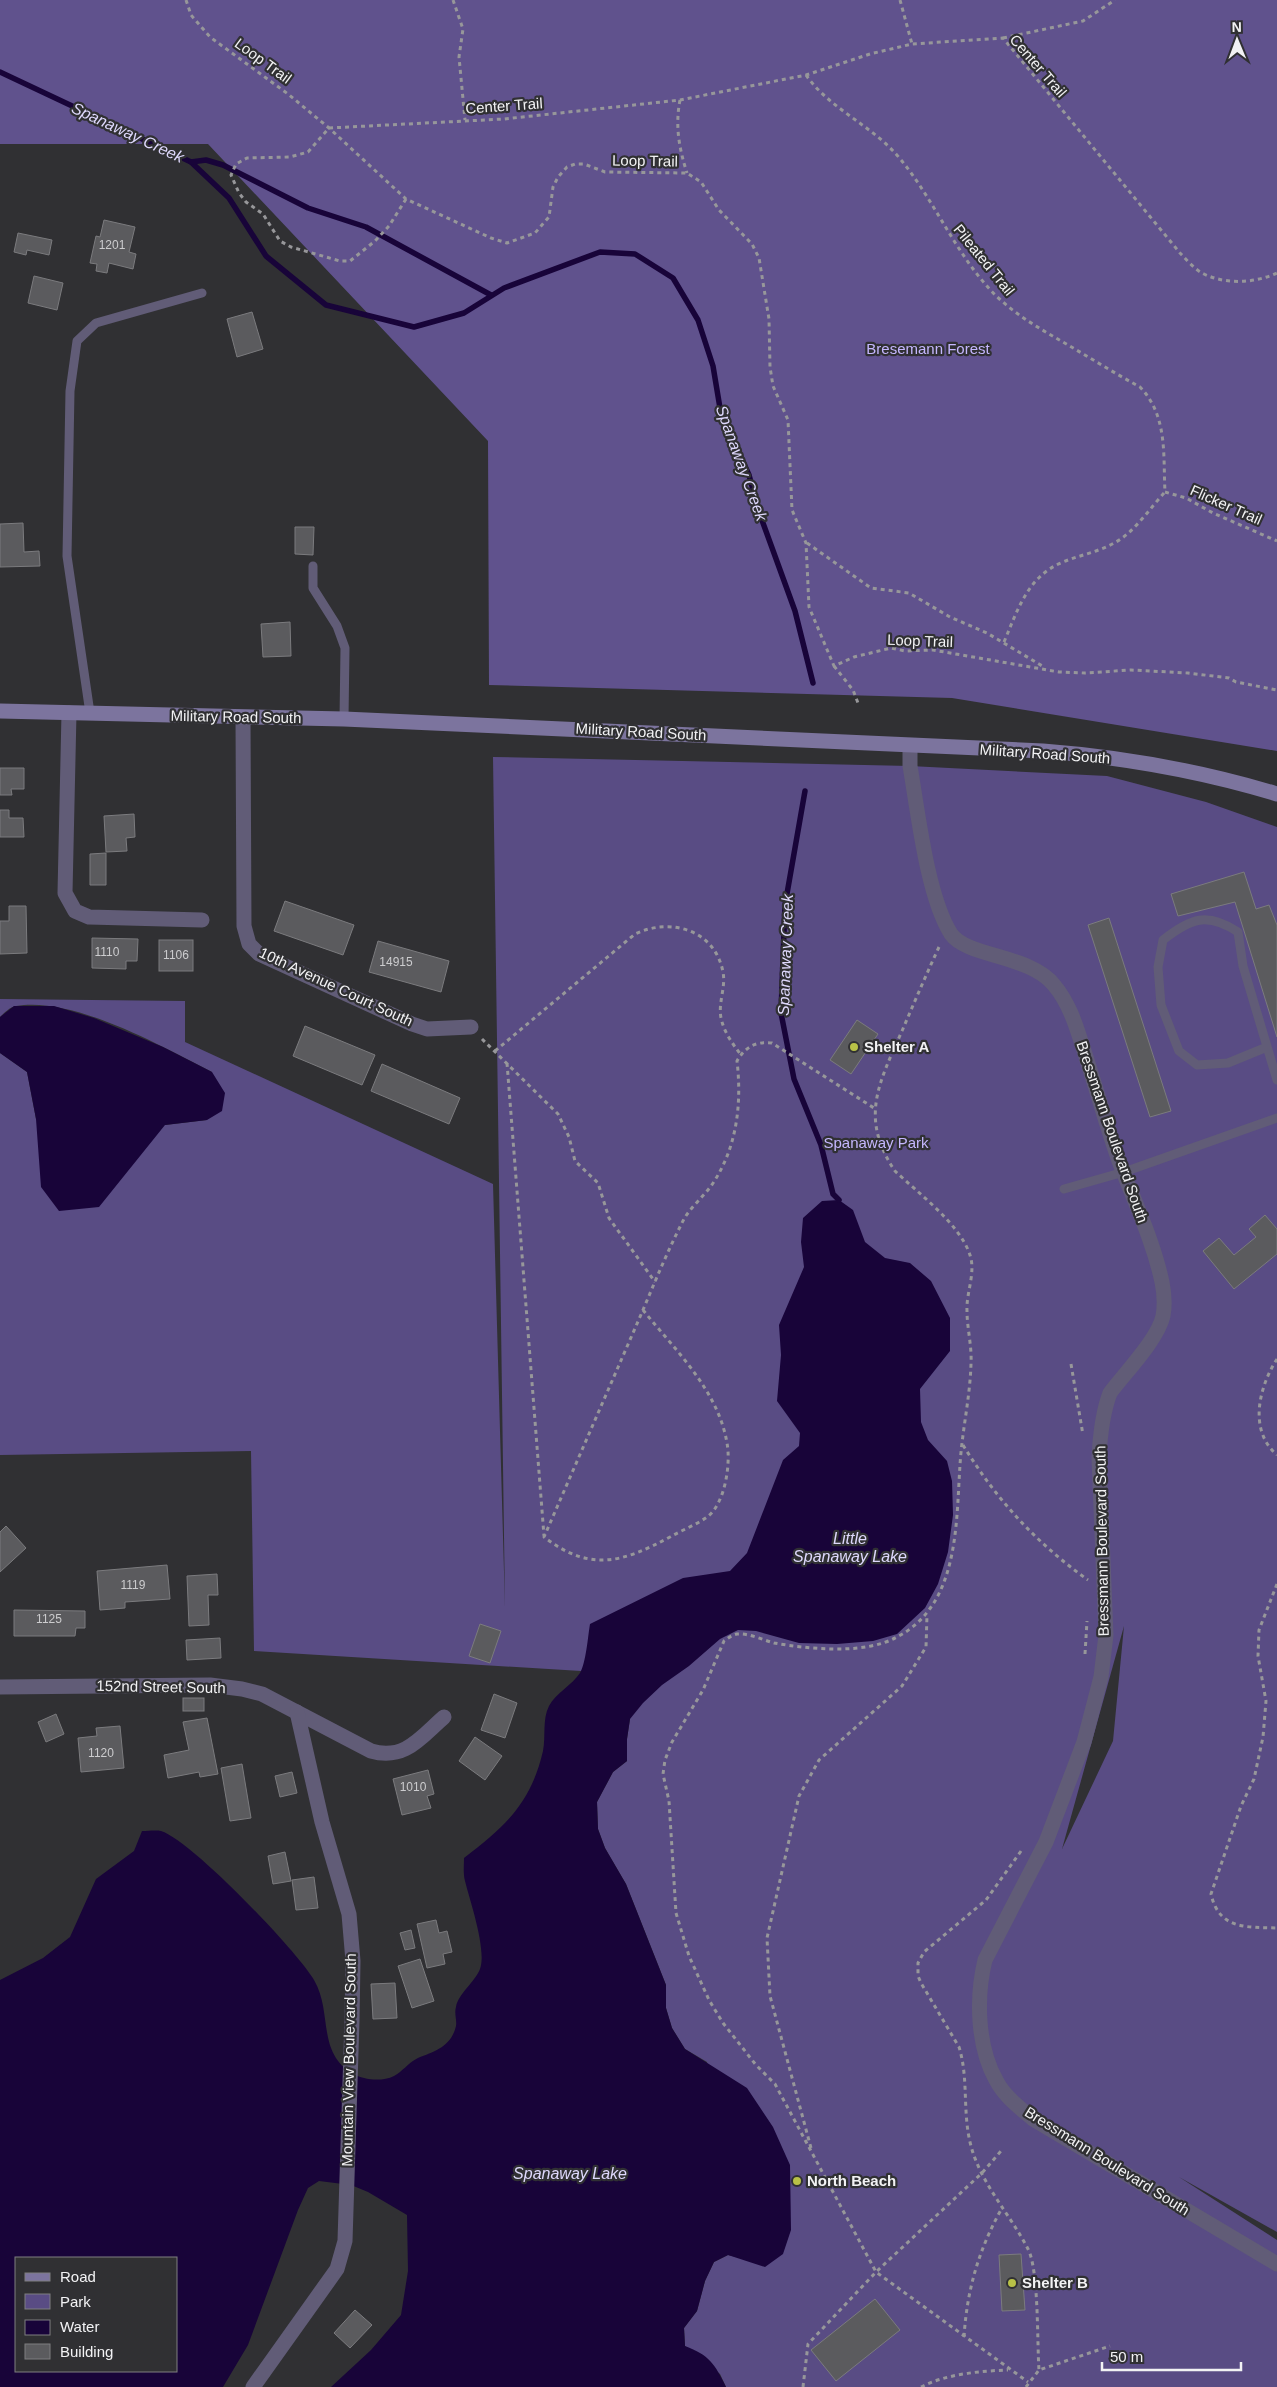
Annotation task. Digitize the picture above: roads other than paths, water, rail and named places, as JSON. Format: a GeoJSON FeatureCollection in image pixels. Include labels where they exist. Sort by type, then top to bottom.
{"type":"FeatureCollection","features":[{"type":"Feature","properties":{"kind":"main road","name":"Military Road South"},"geometry":{"type":"LineString","coordinates":[[0,712],[344,719],[1084,754],[1206,775],[1277,794]]}},
{"type":"Feature","properties":{"kind":"street"},"geometry":{"type":"LineString","coordinates":[[69,713],[65,877],[66,892],[75,911],[89,917],[202,920]]}},
{"type":"Feature","properties":{"kind":"street","name":"10th Avenue Court South"},"geometry":{"type":"LineString","coordinates":[[243,718],[244,926],[249,944],[254,950],[412,1024],[427,1029],[471,1027]]}},
{"type":"Feature","properties":{"kind":"street","name":"Bressmann Boulevard South"},"geometry":{"type":"LineString","coordinates":[[910,746],[910,766],[940,912],[952,935],[960,941],[970,947],[1027,965],[1046,975],[1055,985],[1075,1023],[1124,1172],[1151,1242],[1162,1283],[1162,1317],[1156,1332],[1110,1393],[1100,1435],[1099,1458],[1106,1635],[1101,1677],[1084,1742],[1046,1842],[985,1960],[981,1976],[981,2022],[984,2048],[996,2080],[1012,2101],[1033,2119],[1277,2264]]}},
{"type":"Feature","properties":{"kind":"street","name":"152nd Street South"},"geometry":{"type":"LineString","coordinates":[[0,1687],[210,1685],[242,1689],[262,1694],[371,1751],[385,1755],[406,1750],[444,1717]]}},
{"type":"Feature","properties":{"kind":"street","name":"Mountain View Boulevard South"},"geometry":{"type":"LineString","coordinates":[[253,2387],[337,2269],[345,2241],[353,1962],[350,1914],[322,1822],[297,1712]]}},
{"type":"Feature","properties":{"kind":"lane"},"geometry":{"type":"LineString","coordinates":[[90,713],[66,556],[70,391],[77,341],[96,324],[202,293]]}},
{"type":"Feature","properties":{"kind":"lane"},"geometry":{"type":"LineString","coordinates":[[313,566],[313,588],[337,626],[345,648],[344,719]]}},
{"type":"Feature","properties":{"kind":"lane"},"geometry":{"type":"LineString","coordinates":[[1267,1047],[1228,1063],[1197,1065],[1179,1051],[1162,1005],[1158,967],[1163,940],[1181,925],[1203,918],[1222,922],[1238,932],[1243,966],[1277,1080]]}},
{"type":"Feature","properties":{"kind":"lane"},"geometry":{"type":"LineString","coordinates":[[1064,1189],[1124,1172],[1277,1118]]}},
{"type":"Feature","properties":{"kind":"water"},"geometry":{"type":"Polygon","coordinates":[[[14,1006],[54,1006],[94,1018],[163,1047],[212,1072],[225,1093],[222,1111],[207,1120],[165,1125],[99,1207],[59,1211],[41,1187],[36,1119],[27,1072],[0,1053],[0,1017],[14,1006]]]}},
{"type":"Feature","properties":{"kind":"water","name":"Spanaway Lake"},"geometry":{"type":"Polygon","coordinates":[[[839,1200],[853,1210],[865,1242],[885,1258],[910,1263],[931,1281],[950,1318],[950,1351],[920,1389],[921,1422],[928,1440],[947,1461],[952,1481],[953,1515],[948,1552],[938,1584],[925,1608],[897,1634],[873,1641],[837,1644],[799,1643],[756,1631],[738,1630],[720,1639],[689,1666],[662,1685],[630,1719],[627,1739],[627,1761],[613,1772],[597,1802],[598,1829],[605,1848],[626,1884],[666,1985],[666,2008],[672,2028],[685,2049],[747,2088],[773,2127],[790,2165],[791,2230],[783,2254],[765,2267],[728,2255],[714,2262],[705,2281],[697,2311],[684,2328],[685,2346],[706,2357],[715,2366],[726,2387],[331,2387],[371,2350],[401,2315],[408,2271],[407,2215],[368,2192],[351,2185],[319,2181],[308,2188],[248,2345],[223,2387],[0,2387],[0,1980],[43,1958],[70,1937],[96,1879],[134,1851],[142,1831],[161,1831],[195,1854],[218,1874],[266,1922],[304,1966],[320,1992],[329,2043],[334,2055],[341,2065],[353,2074],[373,2080],[389,2078],[414,2060],[446,2044],[454,2033],[456,2026],[455,2012],[457,2002],[478,1974],[482,1961],[480,1938],[464,1878],[464,1858],[492,1836],[524,1800],[538,1769],[543,1751],[547,1711],[556,1697],[573,1681],[582,1669],[590,1624],[683,1578],[730,1571],[747,1553],[783,1460],[799,1446],[800,1433],[777,1401],[781,1355],[779,1325],[804,1267],[801,1242],[803,1218],[822,1201],[839,1200]]]}},
{"type":"Feature","properties":{"kind":"waterway","name":"Spanaway Creek"},"geometry":{"type":"LineString","coordinates":[[0,72],[191,162],[229,198],[266,256],[326,305],[414,327],[464,313],[504,288],[600,252],[635,254],[673,278],[698,320],[713,366],[721,414],[749,475],[759,512],[795,611],[813,683]]}},
{"type":"Feature","properties":{"kind":"waterway"},"geometry":{"type":"LineString","coordinates":[[191,162],[206,160],[223,165],[308,208],[366,227],[491,295]]}},
{"type":"Feature","properties":{"kind":"waterway","name":"Spanaway Creek"},"geometry":{"type":"LineString","coordinates":[[805,791],[785,905],[781,1013],[794,1079],[821,1145],[833,1194],[839,1200]]}},
{"type":"Feature","properties":{"kind":"place","name":"Shelter A"},"geometry":{"type":"Point","coordinates":[854,1047]}},
{"type":"Feature","properties":{"kind":"place","name":"North Beach"},"geometry":{"type":"Point","coordinates":[797,2181]}},
{"type":"Feature","properties":{"kind":"place","name":"Shelter B"},"geometry":{"type":"Point","coordinates":[1012,2283]}},
{"type":"Feature","properties":{"kind":"park label","name":"Bresemann Forest"},"geometry":{"type":"Point","coordinates":[928,349]}},
{"type":"Feature","properties":{"kind":"park label","name":"Spanaway Park"},"geometry":{"type":"Point","coordinates":[876,1143]}},
{"type":"Feature","properties":{"kind":"water label","name":"Little Spanaway Lake"},"geometry":{"type":"Point","coordinates":[850,1547]}}]}
